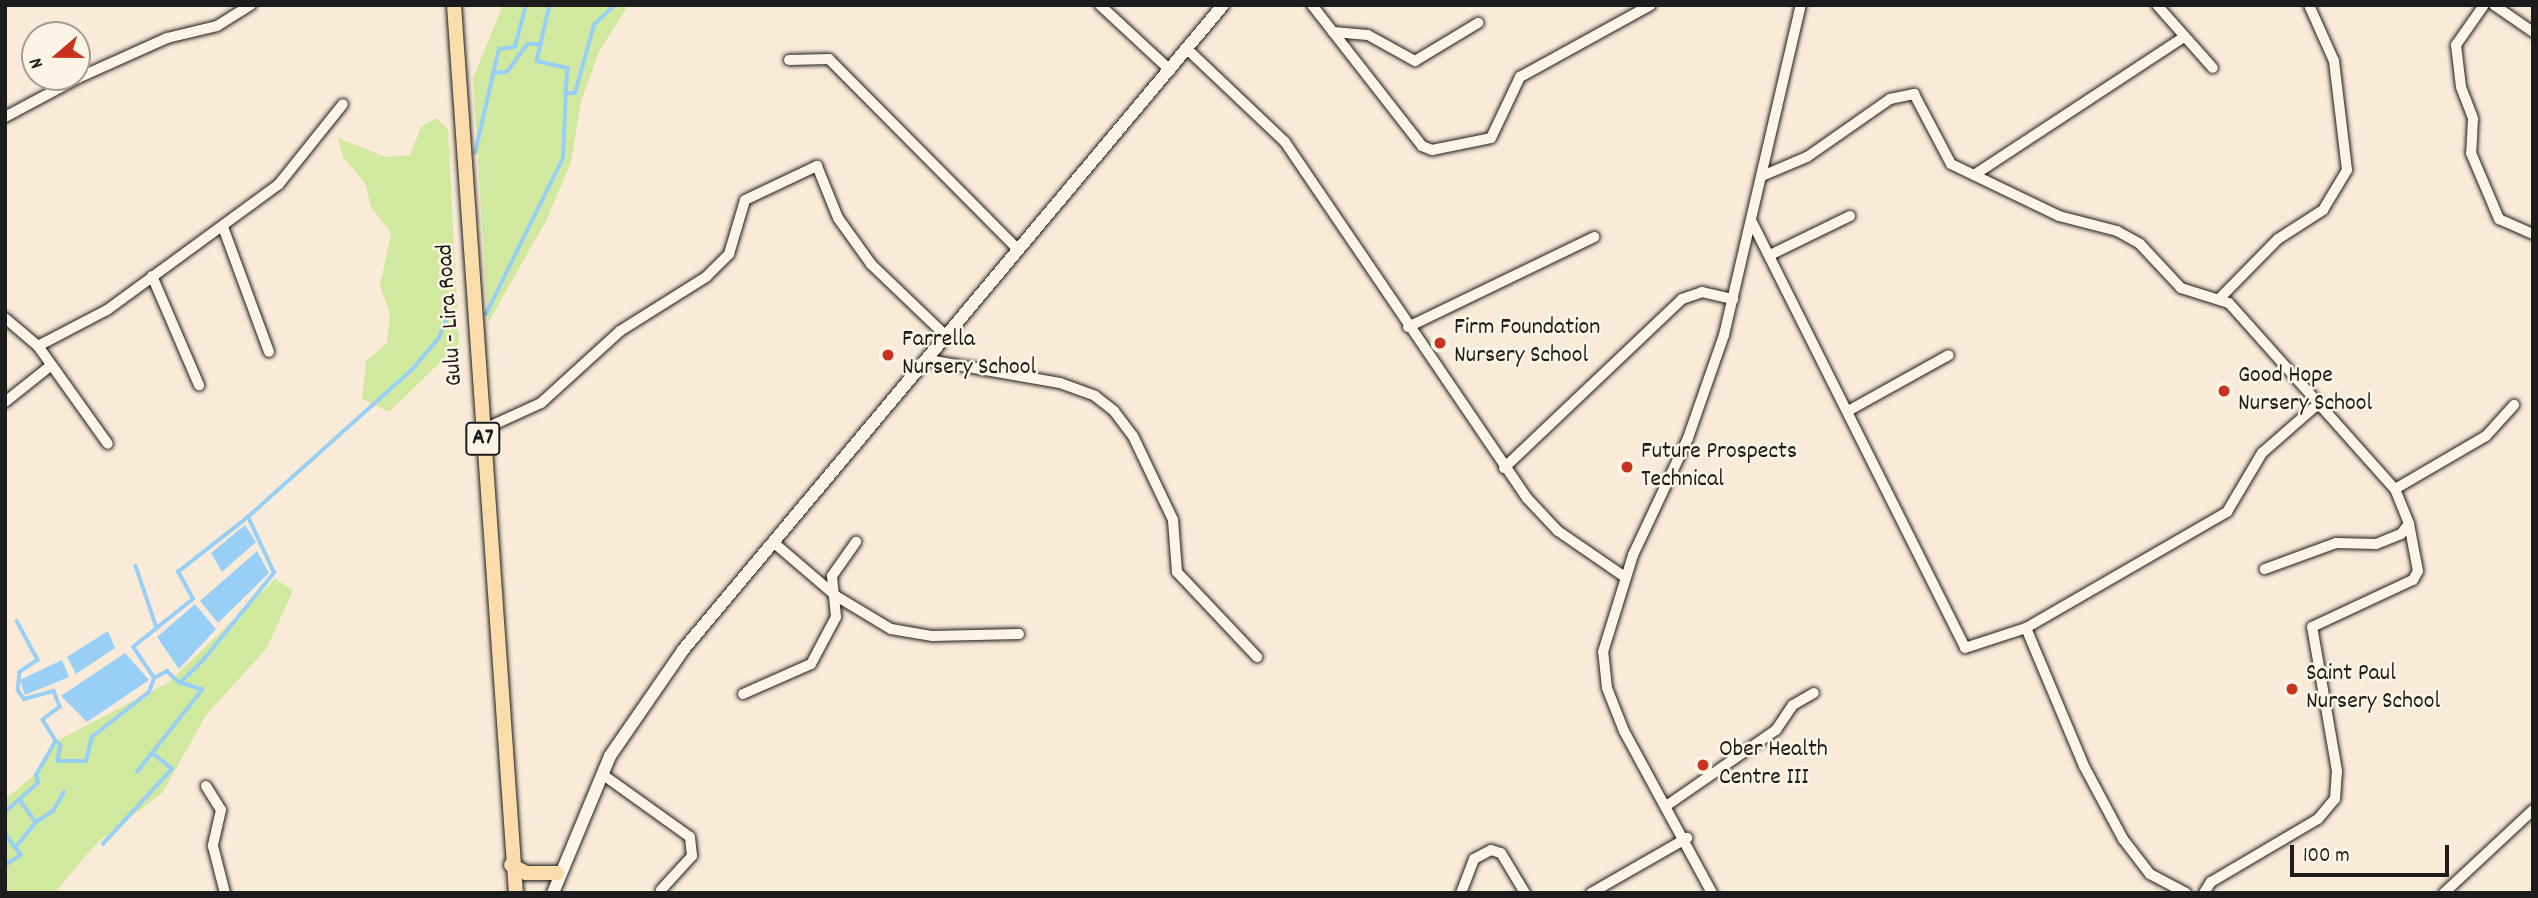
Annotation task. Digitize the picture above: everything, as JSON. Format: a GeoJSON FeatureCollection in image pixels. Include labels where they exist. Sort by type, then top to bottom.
{"type":"FeatureCollection","features":[{"type":"Feature","properties":{"kind":"main road","name":"Gulu - Lira Road"},"geometry":{"type":"LineString","coordinates":[[453,5],[511,869]]}},
{"type":"Feature","properties":{"kind":"main road"},"geometry":{"type":"LineString","coordinates":[[511,869],[526,873],[558,873]]}},
{"type":"Feature","properties":{"kind":"main road","name":"A7"},"geometry":{"type":"LineString","coordinates":[[510,893],[511,869]]}},
{"type":"Feature","properties":{"kind":"main road","name":"A7"},"geometry":{"type":"LineString","coordinates":[[511,869],[516,893]]}},
{"type":"Feature","properties":{"kind":"street"},"geometry":{"type":"LineString","coordinates":[[5,117],[78,78],[167,38],[217,26],[251,5]]}},
{"type":"Feature","properties":{"kind":"street"},"geometry":{"type":"LineString","coordinates":[[1100,5],[1170,70]]}},
{"type":"Feature","properties":{"kind":"street"},"geometry":{"type":"LineString","coordinates":[[552,893],[601,774],[634,716],[683,650],[1223,5]]}},
{"type":"Feature","properties":{"kind":"street"},"geometry":{"type":"LineString","coordinates":[[1312,5],[1422,146],[1432,150],[1491,138],[1520,77],[1651,5]]}},
{"type":"Feature","properties":{"kind":"street"},"geometry":{"type":"LineString","coordinates":[[1712,893],[1669,804],[1625,731],[1605,678],[1606,638],[1626,577],[1702,403],[1752,222],[1801,5]]}},
{"type":"Feature","properties":{"kind":"street"},"geometry":{"type":"LineString","coordinates":[[2157,5],[2213,68]]}},
{"type":"Feature","properties":{"kind":"street"},"geometry":{"type":"LineString","coordinates":[[2220,298],[2278,239],[2323,210],[2347,170],[2334,61],[2309,5]]}},
{"type":"Feature","properties":{"kind":"street"},"geometry":{"type":"LineString","coordinates":[[2484,5],[2456,46],[2461,87],[2473,119],[2471,153],[2499,219],[2533,234]]}},
{"type":"Feature","properties":{"kind":"street"},"geometry":{"type":"LineString","coordinates":[[2494,5],[2533,32]]}},
{"type":"Feature","properties":{"kind":"street"},"geometry":{"type":"LineString","coordinates":[[1333,32],[1368,35],[1415,61],[1478,23]]}},
{"type":"Feature","properties":{"kind":"street"},"geometry":{"type":"LineString","coordinates":[[1974,175],[2184,37]]}},
{"type":"Feature","properties":{"kind":"street"},"geometry":{"type":"LineString","coordinates":[[1187,49],[1285,142],[1504,468],[1558,531],[1626,577]]}},
{"type":"Feature","properties":{"kind":"street"},"geometry":{"type":"LineString","coordinates":[[789,60],[829,59],[1018,249]]}},
{"type":"Feature","properties":{"kind":"street"},"geometry":{"type":"LineString","coordinates":[[1762,176],[1807,157],[1904,93],[1914,94],[1924,106],[1947,160],[2074,222],[2118,231],[2140,244],[2181,288],[2220,298],[2248,321],[2395,489],[2409,524],[2418,570],[2413,580],[2312,627],[2337,771],[2335,799],[2318,819],[2211,882],[2204,893]]}},
{"type":"Feature","properties":{"kind":"street"},"geometry":{"type":"LineString","coordinates":[[38,346],[107,310],[279,184],[343,104]]}},
{"type":"Feature","properties":{"kind":"street"},"geometry":{"type":"LineString","coordinates":[[482,430],[541,403],[620,331],[706,277],[729,254],[745,200],[817,166],[838,218],[871,264],[947,337]]}},
{"type":"Feature","properties":{"kind":"street"},"geometry":{"type":"LineString","coordinates":[[1770,255],[1850,216]]}},
{"type":"Feature","properties":{"kind":"street"},"geometry":{"type":"LineString","coordinates":[[1752,222],[1965,648],[2026,628],[2227,512],[2262,453],[2318,404]]}},
{"type":"Feature","properties":{"kind":"street"},"geometry":{"type":"LineString","coordinates":[[223,227],[269,352]]}},
{"type":"Feature","properties":{"kind":"street"},"geometry":{"type":"LineString","coordinates":[[1408,327],[1594,237]]}},
{"type":"Feature","properties":{"kind":"street"},"geometry":{"type":"LineString","coordinates":[[152,276],[199,385]]}},
{"type":"Feature","properties":{"kind":"street"},"geometry":{"type":"LineString","coordinates":[[1504,468],[1682,299],[1703,292],[1732,299]]}},
{"type":"Feature","properties":{"kind":"street"},"geometry":{"type":"LineString","coordinates":[[5,318],[38,346],[49,367],[108,444]]}},
{"type":"Feature","properties":{"kind":"street"},"geometry":{"type":"LineString","coordinates":[[1848,411],[1949,355]]}},
{"type":"Feature","properties":{"kind":"street"},"geometry":{"type":"LineString","coordinates":[[928,360],[1060,383],[1095,396],[1114,411],[1133,436],[1173,520],[1177,572],[1257,657]]}},
{"type":"Feature","properties":{"kind":"street"},"geometry":{"type":"LineString","coordinates":[[5,402],[49,367]]}},
{"type":"Feature","properties":{"kind":"street"},"geometry":{"type":"LineString","coordinates":[[2395,489],[2486,436],[2514,405]]}},
{"type":"Feature","properties":{"kind":"street"},"geometry":{"type":"LineString","coordinates":[[2266,569],[2336,543],[2376,544],[2401,534],[2409,524]]}},
{"type":"Feature","properties":{"kind":"street"},"geometry":{"type":"LineString","coordinates":[[773,542],[836,596],[905,634],[1019,634]]}},
{"type":"Feature","properties":{"kind":"street"},"geometry":{"type":"LineString","coordinates":[[743,694],[811,664],[833,628],[836,567],[856,542]]}},
{"type":"Feature","properties":{"kind":"street"},"geometry":{"type":"LineString","coordinates":[[2026,628],[2084,766],[2123,839],[2142,868],[2186,893]]}},
{"type":"Feature","properties":{"kind":"street"},"geometry":{"type":"LineString","coordinates":[[1669,804],[1776,730],[1793,705],[1814,693]]}},
{"type":"Feature","properties":{"kind":"street"},"geometry":{"type":"LineString","coordinates":[[601,774],[690,837],[692,856],[661,890]]}},
{"type":"Feature","properties":{"kind":"street"},"geometry":{"type":"LineString","coordinates":[[206,786],[220,810],[213,846],[225,893]]}},
{"type":"Feature","properties":{"kind":"street"},"geometry":{"type":"LineString","coordinates":[[2444,893],[2533,810]]}},
{"type":"Feature","properties":{"kind":"street"},"geometry":{"type":"LineString","coordinates":[[1591,893],[1687,838]]}},
{"type":"Feature","properties":{"kind":"street"},"geometry":{"type":"LineString","coordinates":[[1461,893],[1474,859],[1491,849],[1501,853],[1525,893]]}},
{"type":"Feature","properties":{"kind":"green space"},"geometry":{"type":"Polygon","coordinates":[[[503,5],[628,5],[599,52],[581,101],[571,162],[547,219],[488,323],[473,78],[503,5]]]}},
{"type":"Feature","properties":{"kind":"green space"},"geometry":{"type":"Polygon","coordinates":[[[436,118],[448,129],[459,344],[389,412],[362,399],[366,361],[387,343],[390,314],[380,286],[391,233],[371,207],[365,183],[343,157],[338,138],[386,157],[410,155],[421,127],[436,118]]]}},
{"type":"Feature","properties":{"kind":"green space"},"geometry":{"type":"Polygon","coordinates":[[[275,579],[293,590],[267,648],[206,715],[163,792],[97,843],[54,893],[5,893],[5,799],[32,777],[57,741],[169,682],[275,579]]]}},
{"type":"Feature","properties":{"kind":"water"},"geometry":{"type":"Polygon","coordinates":[[[245,525],[256,542],[222,572],[211,553],[245,525]]]}},
{"type":"Feature","properties":{"kind":"water"},"geometry":{"type":"Polygon","coordinates":[[[257,551],[269,573],[218,623],[200,601],[257,551]]]}},
{"type":"Feature","properties":{"kind":"water"},"geometry":{"type":"Polygon","coordinates":[[[195,604],[216,629],[179,669],[157,637],[195,604]]]}},
{"type":"Feature","properties":{"kind":"water"},"geometry":{"type":"Polygon","coordinates":[[[108,631],[115,648],[76,674],[67,657],[108,631]]]}},
{"type":"Feature","properties":{"kind":"water"},"geometry":{"type":"Polygon","coordinates":[[[125,653],[149,680],[87,722],[61,696],[125,653]]]}},
{"type":"Feature","properties":{"kind":"water"},"geometry":{"type":"Polygon","coordinates":[[[62,660],[69,677],[25,695],[20,680],[62,660]]]}},
{"type":"Feature","properties":{"kind":"waterway"},"geometry":{"type":"LineString","coordinates":[[475,153],[499,49],[515,47],[526,5]]}},
{"type":"Feature","properties":{"kind":"waterway"},"geometry":{"type":"LineString","coordinates":[[550,5],[537,61],[568,68],[566,92]]}},
{"type":"Feature","properties":{"kind":"waterway"},"geometry":{"type":"LineString","coordinates":[[486,314],[563,158],[566,93],[575,93],[594,25],[615,5]]}},
{"type":"Feature","properties":{"kind":"waterway"},"geometry":{"type":"LineString","coordinates":[[493,73],[507,72],[527,44],[541,44]]}},
{"type":"Feature","properties":{"kind":"waterway"},"geometry":{"type":"LineString","coordinates":[[5,812],[38,783],[36,775],[56,741],[61,745],[58,761],[86,761],[92,737],[149,692],[154,678],[167,671],[180,683],[204,659],[274,573],[248,517],[411,371],[439,338],[448,316]]}},
{"type":"Feature","properties":{"kind":"waterway"},"geometry":{"type":"LineString","coordinates":[[154,678],[133,647],[193,599],[178,572],[248,517]]}},
{"type":"Feature","properties":{"kind":"waterway"},"geometry":{"type":"LineString","coordinates":[[136,566],[157,628]]}},
{"type":"Feature","properties":{"kind":"waterway"},"geometry":{"type":"LineString","coordinates":[[17,621],[38,660],[20,672],[18,690],[24,699],[54,691],[60,707],[43,720],[56,741]]}},
{"type":"Feature","properties":{"kind":"waterway"},"geometry":{"type":"LineString","coordinates":[[137,772],[202,690],[180,683]]}},
{"type":"Feature","properties":{"kind":"waterway"},"geometry":{"type":"LineString","coordinates":[[103,844],[172,769],[153,754]]}},
{"type":"Feature","properties":{"kind":"waterway"},"geometry":{"type":"LineString","coordinates":[[15,848],[36,822],[53,811],[64,792]]}},
{"type":"Feature","properties":{"kind":"waterway"},"geometry":{"type":"LineString","coordinates":[[20,800],[36,822]]}},
{"type":"Feature","properties":{"kind":"waterway"},"geometry":{"type":"LineString","coordinates":[[5,833],[21,855],[5,866]]}},
{"type":"Feature","properties":{"kind":"place","name":"Firm Foundation Nursery School"},"geometry":{"type":"Point","coordinates":[1440,343]}},
{"type":"Feature","properties":{"kind":"place","name":"Farrella Nursery School"},"geometry":{"type":"Point","coordinates":[888,355]}},
{"type":"Feature","properties":{"kind":"place","name":"Good Hope Nursery School"},"geometry":{"type":"Point","coordinates":[2224,391]}},
{"type":"Feature","properties":{"kind":"place","name":"Future Prospects Technical"},"geometry":{"type":"Point","coordinates":[1627,467]}},
{"type":"Feature","properties":{"kind":"place","name":"Saint Paul Nursery School"},"geometry":{"type":"Point","coordinates":[2292,689]}},
{"type":"Feature","properties":{"kind":"place","name":"Ober Health Centre III"},"geometry":{"type":"Point","coordinates":[1703,765]}}]}
